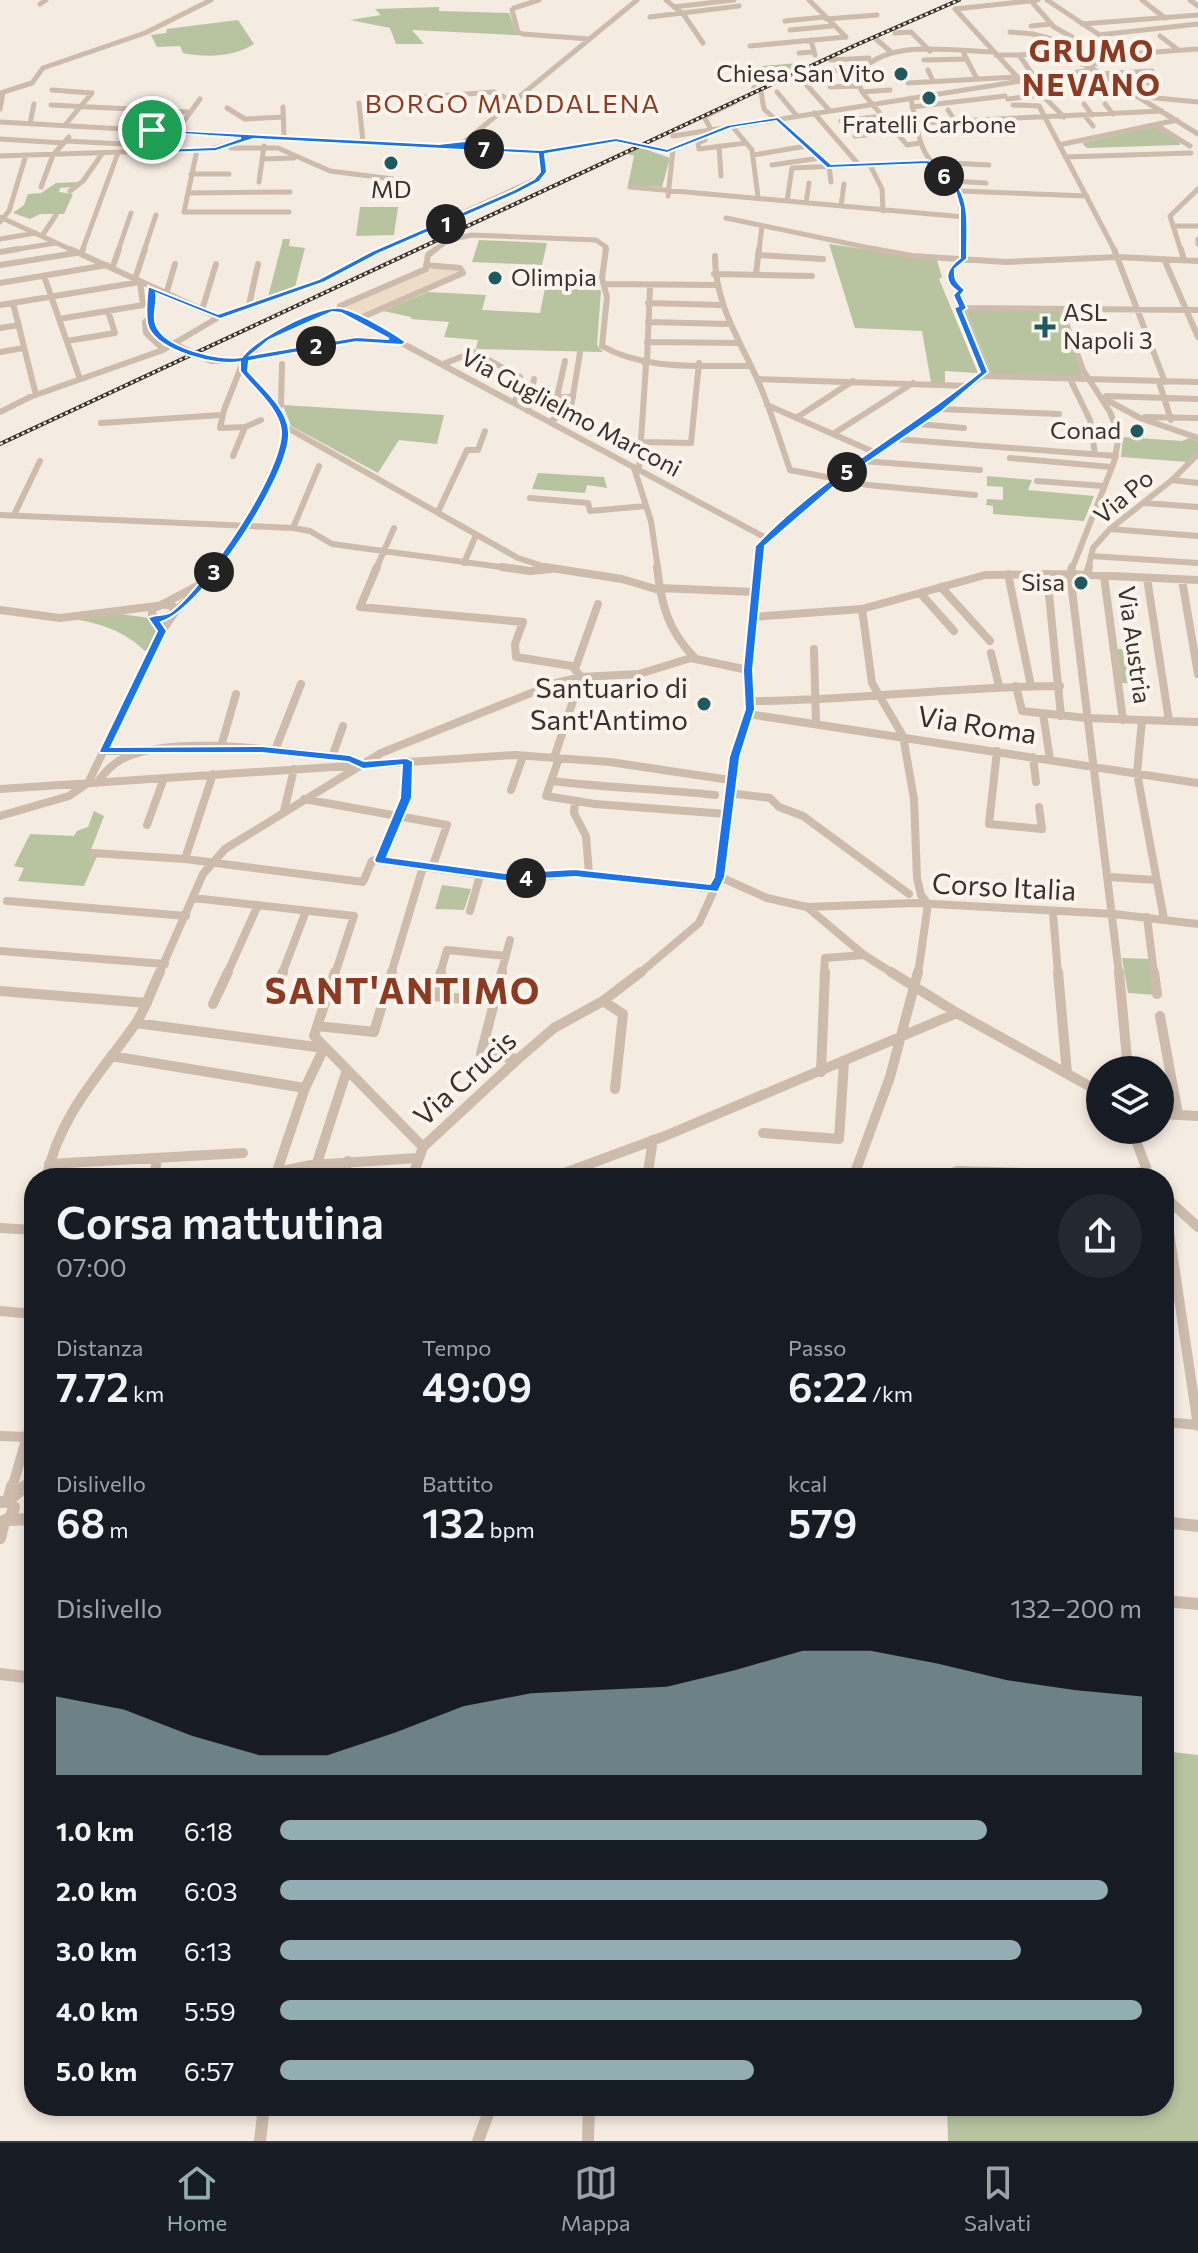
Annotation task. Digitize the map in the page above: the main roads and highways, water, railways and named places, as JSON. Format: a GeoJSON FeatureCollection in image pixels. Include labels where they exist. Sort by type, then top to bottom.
{"type":"FeatureCollection","features":[{"type":"Feature","properties":{"kind":"railway"},"geometry":{"type":"LineString","coordinates":[[0,444],[856,45],[959,0]]}},
{"type":"Feature","properties":{"kind":"place","name":"Chiesa San Vito"},"geometry":{"type":"Point","coordinates":[901,74]}},
{"type":"Feature","properties":{"kind":"place","name":"Fratelli Carbone"},"geometry":{"type":"Point","coordinates":[929,98]}},
{"type":"Feature","properties":{"kind":"place","name":"MD"},"geometry":{"type":"Point","coordinates":[391,163]}},
{"type":"Feature","properties":{"kind":"place","name":"Olimpia"},"geometry":{"type":"Point","coordinates":[495,278]}},
{"type":"Feature","properties":{"kind":"place","name":"ASL Napoli 3"},"geometry":{"type":"Point","coordinates":[1045,327]}},
{"type":"Feature","properties":{"kind":"place","name":"Conad"},"geometry":{"type":"Point","coordinates":[1137,431]}},
{"type":"Feature","properties":{"kind":"place","name":"Sisa"},"geometry":{"type":"Point","coordinates":[1081,583]}},
{"type":"Feature","properties":{"kind":"place","name":"Santuario di Sant'Antimo"},"geometry":{"type":"Point","coordinates":[704,704]}},
{"type":"Feature","properties":{"kind":"district","name":"GRUMO NEVANO"},"geometry":{"type":"Point","coordinates":[1092,69]}},
{"type":"Feature","properties":{"kind":"district","name":"BORGO MADDALENA"},"geometry":{"type":"Point","coordinates":[513,104]}},
{"type":"Feature","properties":{"kind":"district","name":"SANT'ANTIMO"},"geometry":{"type":"Point","coordinates":[403,991]}}]}
